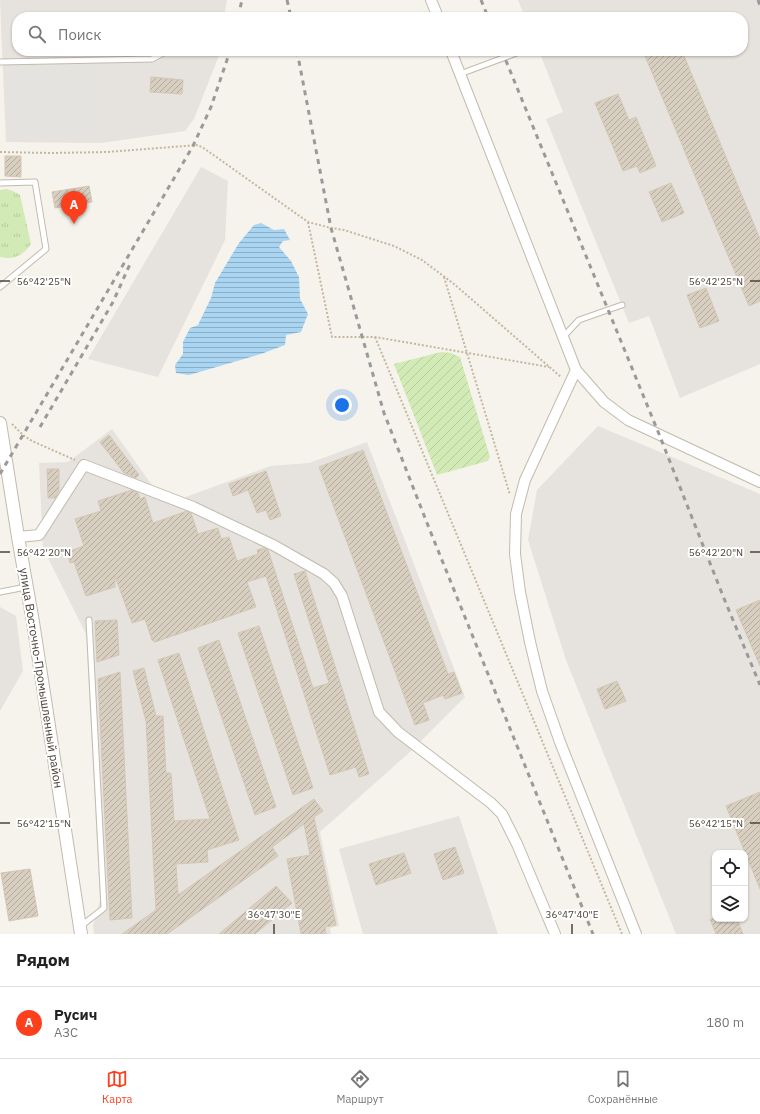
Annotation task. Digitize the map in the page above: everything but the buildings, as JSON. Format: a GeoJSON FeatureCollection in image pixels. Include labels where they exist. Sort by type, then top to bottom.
{"type":"FeatureCollection","features":[{"type":"Feature","properties":{"kind":"street"},"geometry":{"type":"LineString","coordinates":[[431,0],[436,12]]}},
{"type":"Feature","properties":{"kind":"street"},"geometry":{"type":"LineString","coordinates":[[453,56],[576,370],[604,402],[628,420],[760,482]]}},
{"type":"Feature","properties":{"kind":"street"},"geometry":{"type":"LineString","coordinates":[[576,370],[525,480],[516,514],[515,554],[520,592],[542,691],[560,742],[636,934]]}},
{"type":"Feature","properties":{"kind":"street","name":"улица Восточно-Промышленный район"},"geometry":{"type":"LineString","coordinates":[[5,422],[18,537],[33,622],[81,930]]}},
{"type":"Feature","properties":{"kind":"street"},"geometry":{"type":"LineString","coordinates":[[18,537],[39,535],[84,465],[193,507],[276,546],[324,574],[334,583],[342,596],[379,712],[398,732],[492,803],[502,814],[517,844],[555,934]]}},
{"type":"Feature","properties":{"kind":"lane"},"geometry":{"type":"LineString","coordinates":[[0,62],[152,59],[158,56]]}},
{"type":"Feature","properties":{"kind":"lane"},"geometry":{"type":"LineString","coordinates":[[460,74],[509,56]]}},
{"type":"Feature","properties":{"kind":"lane"},"geometry":{"type":"LineString","coordinates":[[0,183],[35,182],[46,250],[0,287]]}},
{"type":"Feature","properties":{"kind":"lane"},"geometry":{"type":"LineString","coordinates":[[563,337],[579,320],[622,305]]}},
{"type":"Feature","properties":{"kind":"lane"},"geometry":{"type":"LineString","coordinates":[[0,592],[26,587]]}},
{"type":"Feature","properties":{"kind":"lane"},"geometry":{"type":"LineString","coordinates":[[81,930],[104,908],[89,620]]}},
{"type":"Feature","properties":{"kind":"path"},"geometry":{"type":"LineString","coordinates":[[0,152],[51,154],[198,146],[205,149],[308,222],[344,230],[394,246],[422,260],[444,276],[569,384]]}},
{"type":"Feature","properties":{"kind":"path"},"geometry":{"type":"LineString","coordinates":[[308,222],[332,337],[375,337],[550,367]]}},
{"type":"Feature","properties":{"kind":"path"},"geometry":{"type":"LineString","coordinates":[[444,276],[516,514]]}},
{"type":"Feature","properties":{"kind":"path"},"geometry":{"type":"LineString","coordinates":[[375,337],[622,934]]}},
{"type":"Feature","properties":{"kind":"path"},"geometry":{"type":"LineString","coordinates":[[5,422],[32,441],[84,465]]}},
{"type":"Feature","properties":{"kind":"shaded area"},"geometry":{"type":"Polygon","coordinates":[[[0,0],[227,0],[225,12],[12,12],[12,56],[218,56],[194,119],[185,131],[101,143],[6,142],[0,0]]]}},
{"type":"Feature","properties":{"kind":"shaded area"},"geometry":{"type":"Polygon","coordinates":[[[518,0],[760,0],[760,364],[680,398],[649,316],[629,323],[546,119],[563,112],[541,56],[748,56],[748,12],[523,12],[518,0]]]}},
{"type":"Feature","properties":{"kind":"shaded area"},"geometry":{"type":"Polygon","coordinates":[[[6,66],[100,68],[93,136],[10,136],[6,66]]]}},
{"type":"Feature","properties":{"kind":"shaded area"},"geometry":{"type":"Polygon","coordinates":[[[201,167],[228,181],[225,240],[158,377],[88,359],[201,167]]]}},
{"type":"Feature","properties":{"kind":"shaded area"},"geometry":{"type":"Polygon","coordinates":[[[598,426],[760,494],[760,934],[676,934],[566,660],[528,540],[537,490],[598,426]]]}},
{"type":"Feature","properties":{"kind":"shaded area"},"geometry":{"type":"Polygon","coordinates":[[[112,429],[154,488],[183,498],[270,466],[309,463],[367,442],[465,697],[410,752],[320,832],[339,926],[330,928],[331,934],[94,934],[93,926],[100,900],[86,634],[43,548],[39,463],[68,462],[112,429]]]}},
{"type":"Feature","properties":{"kind":"shaded area"},"geometry":{"type":"Polygon","coordinates":[[[0,607],[16,616],[23,671],[0,711],[0,607]]]}},
{"type":"Feature","properties":{"kind":"shaded area"},"geometry":{"type":"Polygon","coordinates":[[[459,816],[498,934],[363,934],[339,849],[459,816]]]}},
{"type":"Feature","properties":{"kind":"green space"},"geometry":{"type":"Polygon","coordinates":[[[6,189],[20,195],[31,244],[25,252],[9,258],[0,257],[0,190],[6,189]]]}},
{"type":"Feature","properties":{"kind":"green space"},"geometry":{"type":"Polygon","coordinates":[[[441,352],[451,353],[460,357],[490,457],[488,461],[437,475],[394,364],[441,352]]]}},
{"type":"Feature","properties":{"kind":"water"},"geometry":{"type":"Polygon","coordinates":[[[261,223],[274,230],[284,229],[290,240],[283,241],[279,247],[291,261],[299,277],[300,299],[308,314],[301,332],[286,335],[285,345],[261,354],[189,375],[176,373],[175,365],[183,354],[183,342],[190,328],[198,325],[211,298],[215,283],[239,243],[254,225],[261,223]]]}},
{"type":"Feature","properties":{"kind":"railway"},"geometry":{"type":"LineString","coordinates":[[239,12],[242,0]]}},
{"type":"Feature","properties":{"kind":"railway"},"geometry":{"type":"LineString","coordinates":[[287,0],[290,12]]}},
{"type":"Feature","properties":{"kind":"railway"},"geometry":{"type":"LineString","coordinates":[[481,0],[486,12]]}},
{"type":"Feature","properties":{"kind":"railway"},"geometry":{"type":"LineString","coordinates":[[758,0],[760,5]]}},
{"type":"Feature","properties":{"kind":"railway"},"geometry":{"type":"LineString","coordinates":[[0,474],[193,146],[211,107],[228,56]]}},
{"type":"Feature","properties":{"kind":"railway"},"geometry":{"type":"LineString","coordinates":[[298,56],[331,228],[384,413],[593,934]]}},
{"type":"Feature","properties":{"kind":"railway"},"geometry":{"type":"LineString","coordinates":[[504,56],[760,685]]}},
{"type":"Feature","properties":{"kind":"railway"},"geometry":{"type":"LineString","coordinates":[[40,427],[113,302],[130,264]]}},
{"type":"Feature","properties":{"kind":"place","name":"Русич"},"geometry":{"type":"Point","coordinates":[74,224]}}]}
